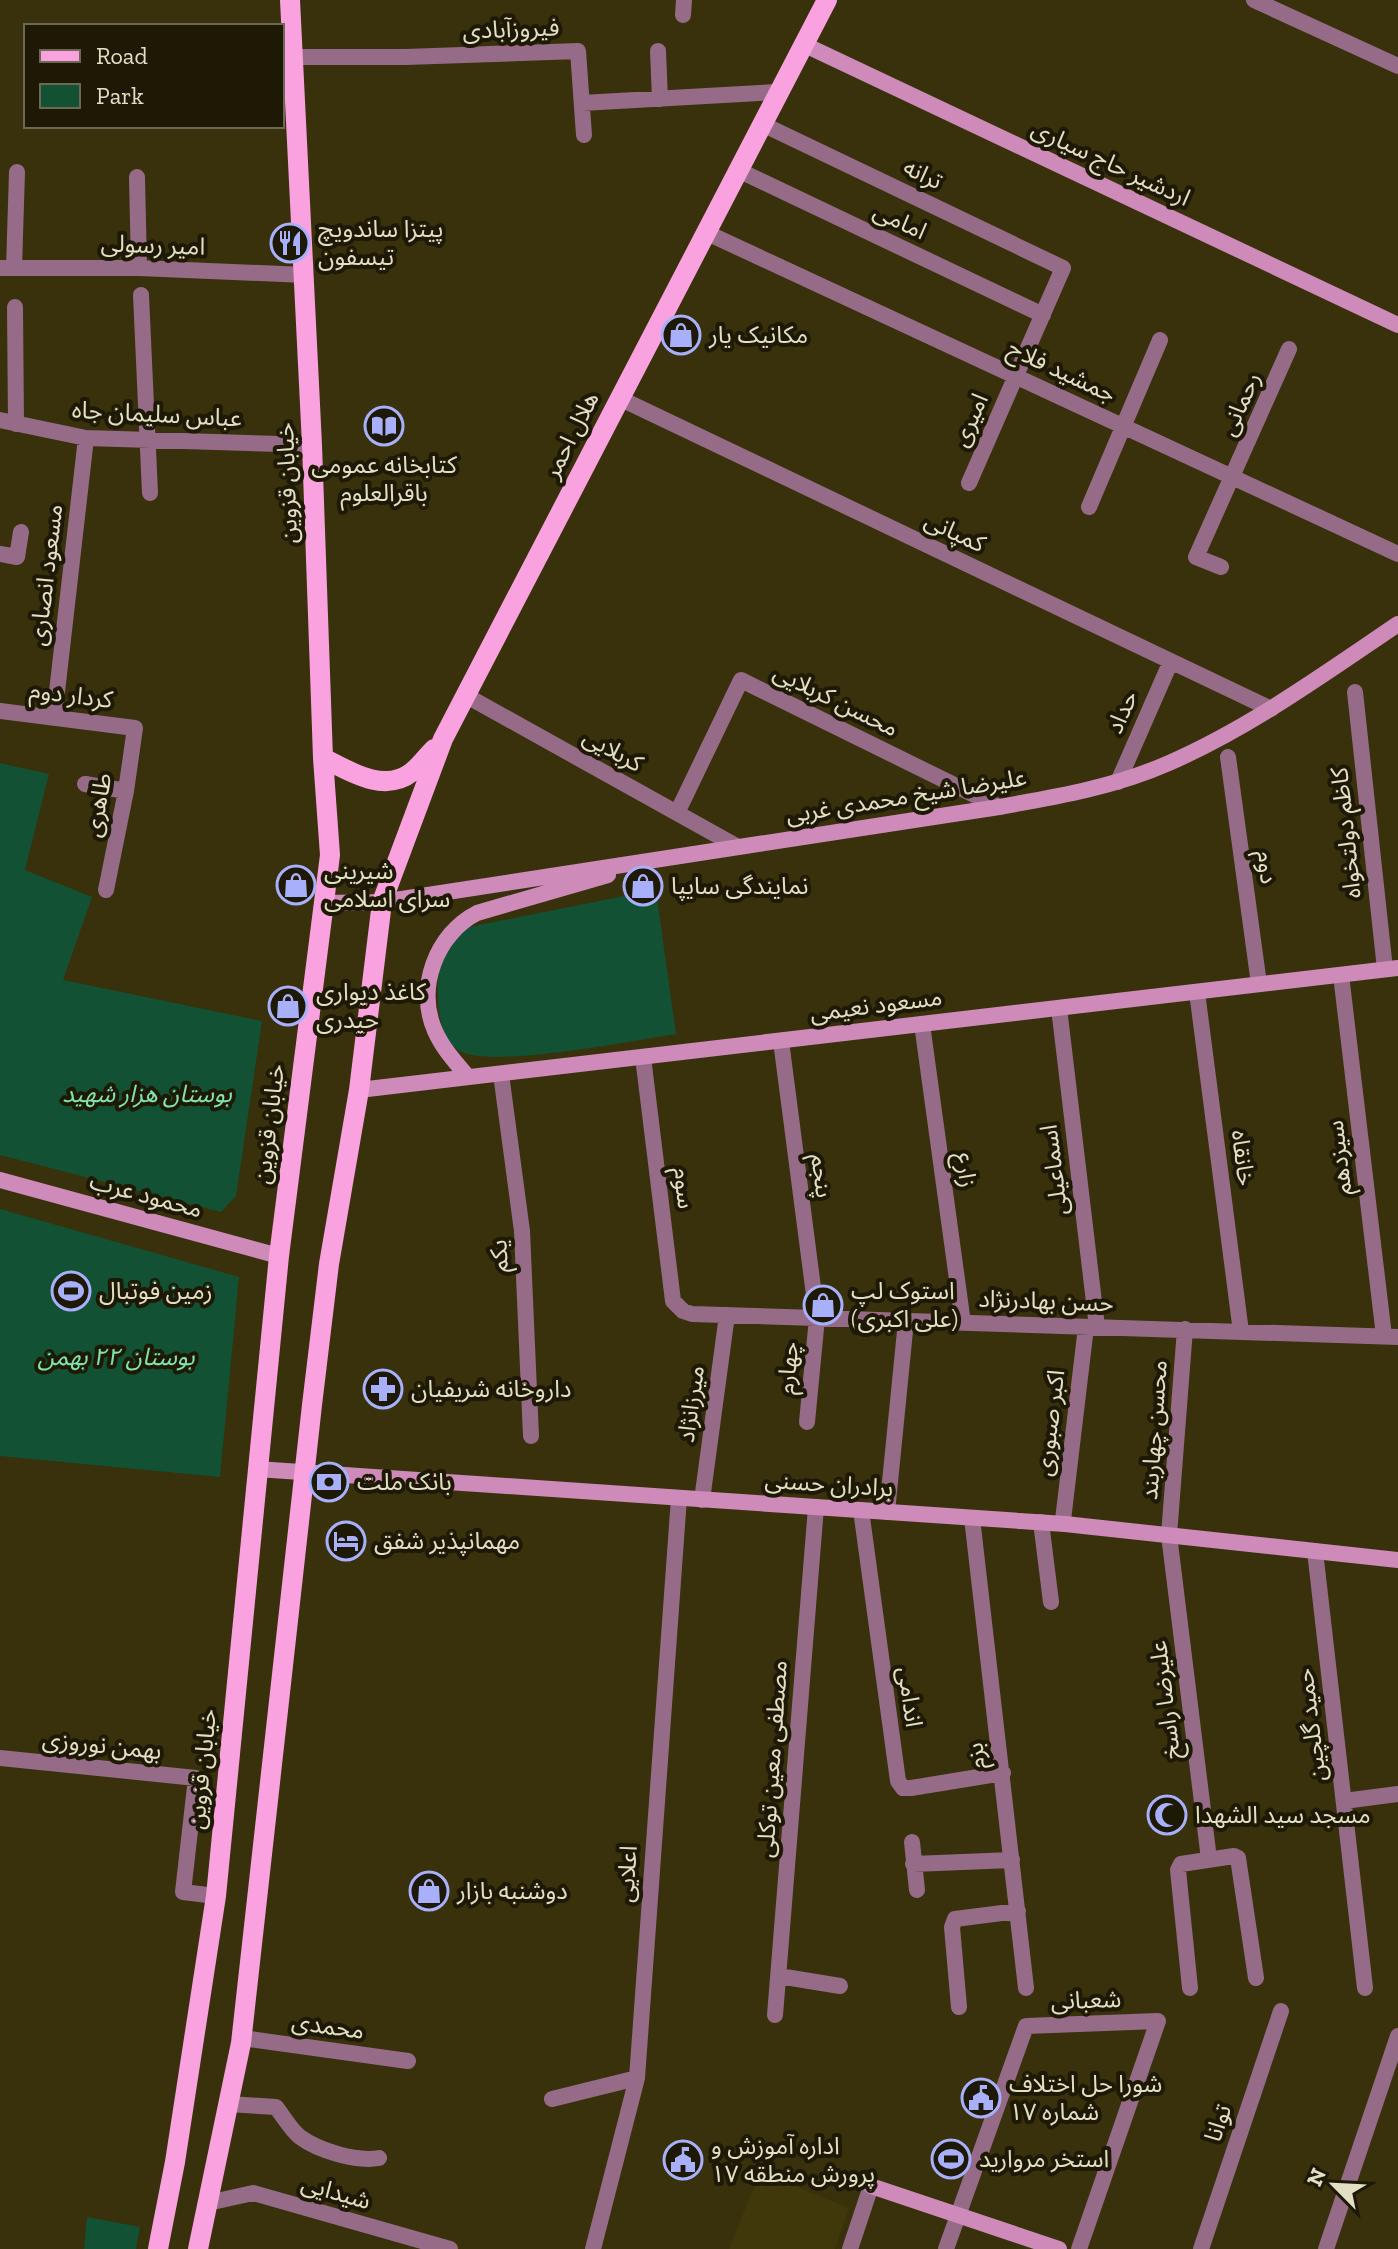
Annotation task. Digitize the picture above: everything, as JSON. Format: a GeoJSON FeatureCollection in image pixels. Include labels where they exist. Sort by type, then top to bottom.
{"type":"FeatureCollection","features":[{"type":"Feature","properties":{"kind":"main road","name":"خیابان قزوین"},"geometry":{"type":"LineString","coordinates":[[158,2249],[175,2162],[216,1896],[279,1256],[330,855],[323,758],[305,275],[290,0]]}},
{"type":"Feature","properties":{"kind":"main road","name":"هلال احمر"},"geometry":{"type":"LineString","coordinates":[[382,902],[443,739],[827,0]]}},
{"type":"Feature","properties":{"kind":"main road","name":"اردشیر حاج سیاری"},"geometry":{"type":"LineString","coordinates":[[803,44],[1398,325]]}},
{"type":"Feature","properties":{"kind":"main road","name":"علیرضا شیخ محمدی غربی"},"geometry":{"type":"LineString","coordinates":[[324,903],[382,902],[999,807],[1118,782],[1167,764],[1225,737],[1398,624]]}},
{"type":"Feature","properties":{"kind":"main road"},"geometry":{"type":"LineString","coordinates":[[323,758],[366,778],[389,781],[410,774],[443,739]]}},
{"type":"Feature","properties":{"kind":"main road"},"geometry":{"type":"LineString","coordinates":[[468,1077],[442,1045],[430,1010],[433,961],[444,940],[463,921],[477,913],[655,860]]}},
{"type":"Feature","properties":{"kind":"main road"},"geometry":{"type":"LineString","coordinates":[[198,2249],[242,2038],[329,1264],[359,1090],[382,902]]}},
{"type":"Feature","properties":{"kind":"main road","name":"مسعود نعیمی"},"geometry":{"type":"LineString","coordinates":[[359,1090],[1392,968]]}},
{"type":"Feature","properties":{"kind":"main road","name":"محمود عرب"},"geometry":{"type":"LineString","coordinates":[[0,1180],[279,1256]]}},
{"type":"Feature","properties":{"kind":"main road","name":"برادران حسنی"},"geometry":{"type":"LineString","coordinates":[[257,1469],[1041,1522],[1398,1560]]}},
{"type":"Feature","properties":{"kind":"main road"},"geometry":{"type":"LineString","coordinates":[[871,2186],[1059,2249]]}},
{"type":"Feature","properties":{"kind":"street"},"geometry":{"type":"LineString","coordinates":[[1254,0],[1398,66]]}},
{"type":"Feature","properties":{"kind":"street","name":"فیروزآبادی"},"geometry":{"type":"LineString","coordinates":[[293,57],[578,51],[582,103]]}},
{"type":"Feature","properties":{"kind":"street"},"geometry":{"type":"LineString","coordinates":[[658,51],[660,99]]}},
{"type":"Feature","properties":{"kind":"street"},"geometry":{"type":"LineString","coordinates":[[584,135],[582,103],[777,92]]}},
{"type":"Feature","properties":{"kind":"street","name":"ترانه"},"geometry":{"type":"LineString","coordinates":[[762,124],[1063,268]]}},
{"type":"Feature","properties":{"kind":"street","name":"امامی"},"geometry":{"type":"LineString","coordinates":[[738,170],[1043,315]]}},
{"type":"Feature","properties":{"kind":"street"},"geometry":{"type":"LineString","coordinates":[[7,268],[17,172]]}},
{"type":"Feature","properties":{"kind":"street"},"geometry":{"type":"LineString","coordinates":[[137,177],[139,268]]}},
{"type":"Feature","properties":{"kind":"street","name":"جمشید فلاح"},"geometry":{"type":"LineString","coordinates":[[705,232],[1234,477],[1397,549]]}},
{"type":"Feature","properties":{"kind":"street","name":"امیر رسولی"},"geometry":{"type":"LineString","coordinates":[[7,268],[139,268],[305,275]]}},
{"type":"Feature","properties":{"kind":"street","name":"امیری"},"geometry":{"type":"LineString","coordinates":[[969,483],[1063,268]]}},
{"type":"Feature","properties":{"kind":"street"},"geometry":{"type":"LineString","coordinates":[[141,295],[150,493]]}},
{"type":"Feature","properties":{"kind":"street"},"geometry":{"type":"LineString","coordinates":[[8,422],[15,307]]}},
{"type":"Feature","properties":{"kind":"street"},"geometry":{"type":"LineString","coordinates":[[1089,507],[1160,340]]}},
{"type":"Feature","properties":{"kind":"street","name":"رحمانی"},"geometry":{"type":"LineString","coordinates":[[1221,567],[1196,557],[1289,349]]}},
{"type":"Feature","properties":{"kind":"street","name":"کمپانی"},"geometry":{"type":"LineString","coordinates":[[619,398],[1271,709]]}},
{"type":"Feature","properties":{"kind":"street","name":"عباس سلیمان جاه"},"geometry":{"type":"LineString","coordinates":[[8,422],[86,438],[312,445]]}},
{"type":"Feature","properties":{"kind":"street","name":"مسعود انصاری"},"geometry":{"type":"LineString","coordinates":[[54,718],[86,438]]}},
{"type":"Feature","properties":{"kind":"street"},"geometry":{"type":"LineString","coordinates":[[8,555],[21,532]]}},
{"type":"Feature","properties":{"kind":"street","name":"حداد"},"geometry":{"type":"LineString","coordinates":[[1118,782],[1171,661]]}},
{"type":"Feature","properties":{"kind":"street","name":"محسن کربلایی"},"geometry":{"type":"LineString","coordinates":[[677,813],[741,680],[999,807]]}},
{"type":"Feature","properties":{"kind":"street","name":"کاظم دولتخواه"},"geometry":{"type":"LineString","coordinates":[[1355,692],[1392,968]]}},
{"type":"Feature","properties":{"kind":"street","name":"کربلایی"},"geometry":{"type":"LineString","coordinates":[[465,695],[738,847]]}},
{"type":"Feature","properties":{"kind":"street","name":"کردار دوم"},"geometry":{"type":"LineString","coordinates":[[0,711],[135,728]]}},
{"type":"Feature","properties":{"kind":"street","name":"طاهری"},"geometry":{"type":"LineString","coordinates":[[106,890],[135,728]]}},
{"type":"Feature","properties":{"kind":"street","name":"دوم"},"geometry":{"type":"LineString","coordinates":[[1228,757],[1259,984]]}},
{"type":"Feature","properties":{"kind":"street"},"geometry":{"type":"LineString","coordinates":[[85,784],[126,791]]}},
{"type":"Feature","properties":{"kind":"street","name":"سیزدهم"},"geometry":{"type":"LineString","coordinates":[[1341,975],[1391,1336]]}},
{"type":"Feature","properties":{"kind":"street","name":"خانقاه"},"geometry":{"type":"LineString","coordinates":[[1197,992],[1241,1332]]}},
{"type":"Feature","properties":{"kind":"street","name":"اسماعیلی"},"geometry":{"type":"LineString","coordinates":[[1059,1008],[1091,1327]]}},
{"type":"Feature","properties":{"kind":"street","name":"زارع"},"geometry":{"type":"LineString","coordinates":[[922,1024],[963,1323]]}},
{"type":"Feature","properties":{"kind":"street","name":"پنجم"},"geometry":{"type":"LineString","coordinates":[[781,1041],[817,1318]]}},
{"type":"Feature","properties":{"kind":"street","name":"سوم"},"geometry":{"type":"LineString","coordinates":[[643,1057],[673,1301],[683,1311],[692,1314]]}},
{"type":"Feature","properties":{"kind":"street","name":"یکم"},"geometry":{"type":"LineString","coordinates":[[501,1074],[522,1231],[531,1436]]}},
{"type":"Feature","properties":{"kind":"street","name":"حسن بهادرنژاد"},"geometry":{"type":"LineString","coordinates":[[692,1314],[1391,1336]]}},
{"type":"Feature","properties":{"kind":"street","name":"ميرزانژاد"},"geometry":{"type":"LineString","coordinates":[[702,1500],[727,1315]]}},
{"type":"Feature","properties":{"kind":"street","name":"چهارم"},"geometry":{"type":"LineString","coordinates":[[807,1422],[817,1318]]}},
{"type":"Feature","properties":{"kind":"street"},"geometry":{"type":"LineString","coordinates":[[887,1512],[906,1321]]}},
{"type":"Feature","properties":{"kind":"street","name":"اکبر صبوری"},"geometry":{"type":"LineString","coordinates":[[1065,1524],[1063,1520],[1091,1327]]}},
{"type":"Feature","properties":{"kind":"street","name":"محسن چهاربند"},"geometry":{"type":"LineString","coordinates":[[1169,1535],[1185,1329]]}},
{"type":"Feature","properties":{"kind":"street","name":"اعلایی"},"geometry":{"type":"LineString","coordinates":[[593,2249],[637,2078],[679,1498]]}},
{"type":"Feature","properties":{"kind":"street","name":"مصطفی معین توکلی"},"geometry":{"type":"LineString","coordinates":[[775,2015],[816,1507]]}},
{"type":"Feature","properties":{"kind":"street","name":"اندامی"},"geometry":{"type":"LineString","coordinates":[[861,1510],[898,1781],[903,1788],[911,1788],[1003,1773]]}},
{"type":"Feature","properties":{"kind":"street","name":"بزم"},"geometry":{"type":"LineString","coordinates":[[972,1518],[1026,1988]]}},
{"type":"Feature","properties":{"kind":"street"},"geometry":{"type":"LineString","coordinates":[[1041,1522],[1051,1602]]}},
{"type":"Feature","properties":{"kind":"street","name":"علیرضا راسخ"},"geometry":{"type":"LineString","coordinates":[[1169,1535],[1209,1859]]}},
{"type":"Feature","properties":{"kind":"street","name":"حمید گلچین"},"geometry":{"type":"LineString","coordinates":[[1315,1551],[1365,1988]]}},
{"type":"Feature","properties":{"kind":"street","name":"بهمن نوروزی"},"geometry":{"type":"LineString","coordinates":[[0,1758],[196,1778],[183,1892],[216,1896]]}},
{"type":"Feature","properties":{"kind":"street"},"geometry":{"type":"LineString","coordinates":[[1344,1801],[1398,1794]]}},
{"type":"Feature","properties":{"kind":"street"},"geometry":{"type":"LineString","coordinates":[[912,1842],[917,1890]]}},
{"type":"Feature","properties":{"kind":"street"},"geometry":{"type":"LineString","coordinates":[[1190,1988],[1178,1870],[1181,1864],[1209,1859],[1234,1856],[1239,1861],[1256,1978]]}},
{"type":"Feature","properties":{"kind":"street"},"geometry":{"type":"LineString","coordinates":[[913,1864],[1012,1860]]}},
{"type":"Feature","properties":{"kind":"street"},"geometry":{"type":"LineString","coordinates":[[959,2007],[952,1927],[955,1919],[1018,1911]]}},
{"type":"Feature","properties":{"kind":"street"},"geometry":{"type":"LineString","coordinates":[[779,1976],[840,1986]]}},
{"type":"Feature","properties":{"kind":"street","name":"توانا"},"geometry":{"type":"LineString","coordinates":[[1201,2249],[1281,2011]]}},
{"type":"Feature","properties":{"kind":"street","name":"شعبانی"},"geometry":{"type":"LineString","coordinates":[[957,2215],[1026,2026],[1158,2021],[1079,2249]]}},
{"type":"Feature","properties":{"kind":"street"},"geometry":{"type":"LineString","coordinates":[[1326,2249],[1398,2036]]}},
{"type":"Feature","properties":{"kind":"street","name":"محمدی"},"geometry":{"type":"LineString","coordinates":[[242,2038],[408,2061]]}},
{"type":"Feature","properties":{"kind":"street"},"geometry":{"type":"LineString","coordinates":[[552,2099],[637,2078]]}},
{"type":"Feature","properties":{"kind":"street"},"geometry":{"type":"LineString","coordinates":[[228,2104],[276,2107],[300,2137],[351,2158],[363,2161],[379,2158]]}},
{"type":"Feature","properties":{"kind":"street"},"geometry":{"type":"LineString","coordinates":[[850,2249],[871,2186]]}},
{"type":"Feature","properties":{"kind":"street","name":"شیدایی"},"geometry":{"type":"LineString","coordinates":[[208,2203],[253,2193],[450,2249]]}},
{"type":"Feature","properties":{"kind":"street"},"geometry":{"type":"LineString","coordinates":[[946,2249],[957,2215]]}},
{"type":"Feature","properties":{"kind":"shaded area"},"geometry":{"type":"Polygon","coordinates":[[[760,2172],[849,2208],[835,2249],[729,2249],[760,2172]]]}},
{"type":"Feature","properties":{"kind":"green space","name":"بوستان هزار شهید"},"geometry":{"type":"Polygon","coordinates":[[[0,763],[49,774],[25,870],[92,897],[63,980],[262,1021],[236,1196],[221,1212],[0,1155],[0,763]]]}},
{"type":"Feature","properties":{"kind":"green space"},"geometry":{"type":"Polygon","coordinates":[[[653,869],[676,1034],[563,1052],[499,1057],[474,1055],[452,1045],[442,1025],[438,989],[442,960],[454,938],[469,927],[624,896],[653,869]]]}},
{"type":"Feature","properties":{"kind":"green space","name":"بوستان ۲۲ بهمن"},"geometry":{"type":"Polygon","coordinates":[[[0,1209],[239,1277],[220,1477],[0,1456],[0,1209]]]}},
{"type":"Feature","properties":{"kind":"green space"},"geometry":{"type":"Polygon","coordinates":[[[87,2217],[140,2227],[136,2249],[84,2249],[87,2217]]]}},
{"type":"Feature","properties":{"kind":"place","name":"پیتزا ساندویچ تیسفون"},"geometry":{"type":"Point","coordinates":[290,243]}},
{"type":"Feature","properties":{"kind":"place","name":"مکانیک یار"},"geometry":{"type":"Point","coordinates":[681,335]}},
{"type":"Feature","properties":{"kind":"place","name":"کتابخانه عمومی باقرالعلوم"},"geometry":{"type":"Point","coordinates":[384,426]}},
{"type":"Feature","properties":{"kind":"place","name":"شیرینی سرای اسلامی"},"geometry":{"type":"Point","coordinates":[296,885]}},
{"type":"Feature","properties":{"kind":"place","name":"نمایندگی سایپا"},"geometry":{"type":"Point","coordinates":[643,886]}},
{"type":"Feature","properties":{"kind":"place","name":"کاغذ دیواری حیدری"},"geometry":{"type":"Point","coordinates":[288,1006]}},
{"type":"Feature","properties":{"kind":"place","name":"زمین فوتبال"},"geometry":{"type":"Point","coordinates":[71,1291]}},
{"type":"Feature","properties":{"kind":"place","name":"استوک لپ (علی اکبری)"},"geometry":{"type":"Point","coordinates":[823,1305]}},
{"type":"Feature","properties":{"kind":"place","name":"داروخانه شریفیان"},"geometry":{"type":"Point","coordinates":[383,1389]}},
{"type":"Feature","properties":{"kind":"place","name":"بانک ملت"},"geometry":{"type":"Point","coordinates":[329,1482]}},
{"type":"Feature","properties":{"kind":"place","name":"مهمانپذیر شفق"},"geometry":{"type":"Point","coordinates":[346,1541]}},
{"type":"Feature","properties":{"kind":"place","name":"مسجد سید الشهدا"},"geometry":{"type":"Point","coordinates":[1167,1815]}},
{"type":"Feature","properties":{"kind":"place","name":"دوشنبه بازار"},"geometry":{"type":"Point","coordinates":[429,1891]}},
{"type":"Feature","properties":{"kind":"place","name":"شورا حل اختلاف شماره ۱۷"},"geometry":{"type":"Point","coordinates":[981,2098]}},
{"type":"Feature","properties":{"kind":"place","name":"استخر مروارید"},"geometry":{"type":"Point","coordinates":[951,2159]}},
{"type":"Feature","properties":{"kind":"place","name":"اداره آموزش و پرورش منطقه ۱۷"},"geometry":{"type":"Point","coordinates":[683,2160]}}]}
